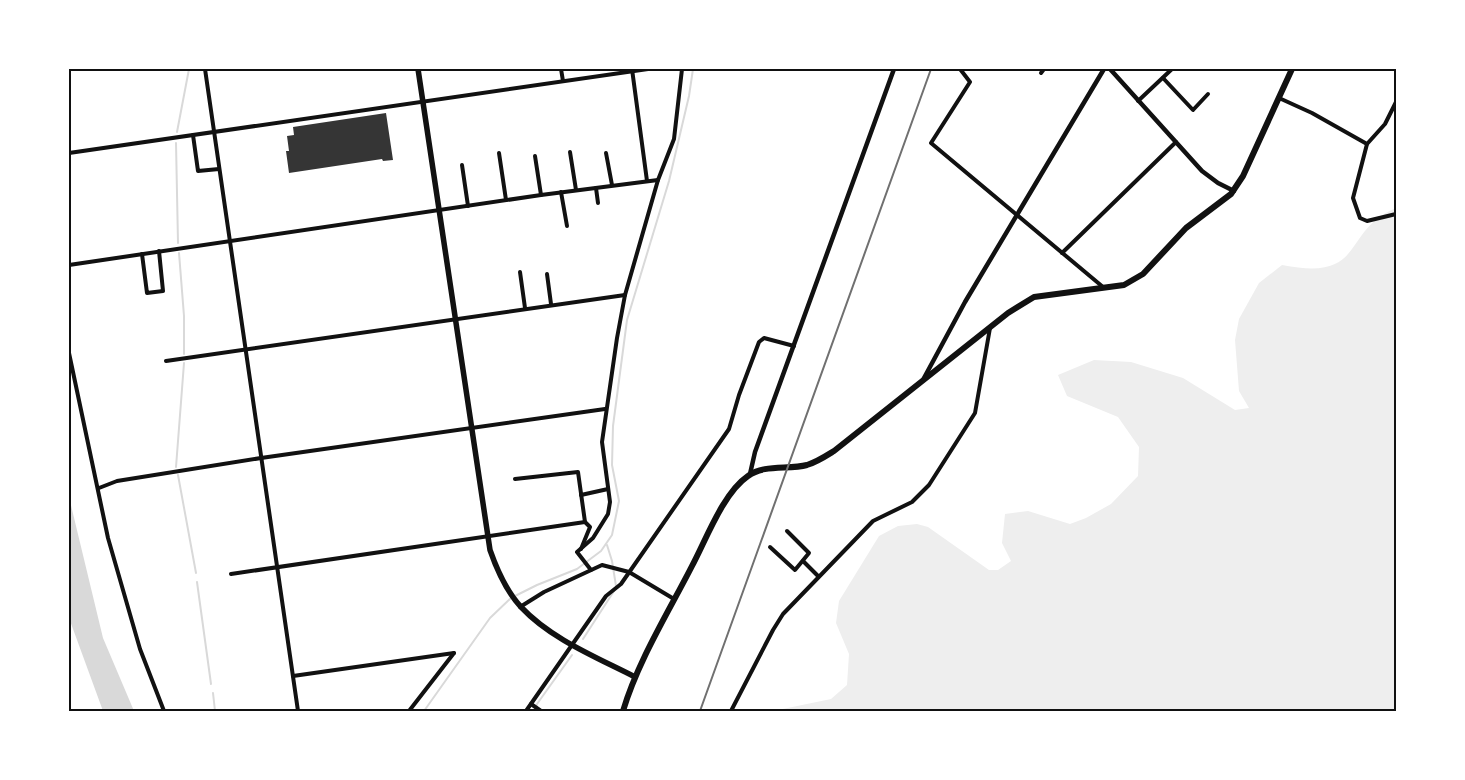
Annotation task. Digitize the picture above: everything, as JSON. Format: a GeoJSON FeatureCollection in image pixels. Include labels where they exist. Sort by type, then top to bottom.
{"type":"FeatureCollection","features":[{"type":"Feature","properties":{"kind":"highway"},"geometry":{"type":"LineString","coordinates":[[624,711],[635,677],[734,488],[750,474],[763,470],[807,465],[820,459],[1022,303],[1034,296],[1124,285],[1143,274],[1186,228],[1234,190],[1243,176],[1292,69]]}},
{"type":"Feature","properties":{"kind":"main road"},"geometry":{"type":"LineString","coordinates":[[418,69],[487,537],[498,572],[520,606],[547,629],[574,646],[635,677]]}},
{"type":"Feature","properties":{"kind":"street"},"geometry":{"type":"LineString","coordinates":[[205,69],[298,711]]}},
{"type":"Feature","properties":{"kind":"street"},"geometry":{"type":"LineString","coordinates":[[561,69],[563,81]]}},
{"type":"Feature","properties":{"kind":"street"},"geometry":{"type":"LineString","coordinates":[[69,153],[648,69]]}},
{"type":"Feature","properties":{"kind":"street"},"geometry":{"type":"LineString","coordinates":[[590,569],[577,552],[593,538],[608,514],[610,502],[602,442],[605,409],[610,396],[617,338],[625,295],[658,180],[674,139],[682,69]]}},
{"type":"Feature","properties":{"kind":"street"},"geometry":{"type":"LineString","coordinates":[[750,474],[755,452],[894,69]]}},
{"type":"Feature","properties":{"kind":"street"},"geometry":{"type":"LineString","coordinates":[[960,69],[970,82],[932,143],[1104,288]]}},
{"type":"Feature","properties":{"kind":"street"},"geometry":{"type":"LineString","coordinates":[[1040,73],[1044,69]]}},
{"type":"Feature","properties":{"kind":"street"},"geometry":{"type":"LineString","coordinates":[[922,382],[939,348],[1104,69]]}},
{"type":"Feature","properties":{"kind":"street"},"geometry":{"type":"LineString","coordinates":[[1110,69],[1202,171],[1234,190]]}},
{"type":"Feature","properties":{"kind":"street"},"geometry":{"type":"LineString","coordinates":[[1138,101],[1172,69]]}},
{"type":"Feature","properties":{"kind":"street"},"geometry":{"type":"LineString","coordinates":[[632,70],[647,180]]}},
{"type":"Feature","properties":{"kind":"street"},"geometry":{"type":"LineString","coordinates":[[1163,78],[1193,110],[1208,94]]}},
{"type":"Feature","properties":{"kind":"street"},"geometry":{"type":"LineString","coordinates":[[1279,98],[1312,113],[1367,144]]}},
{"type":"Feature","properties":{"kind":"street"},"geometry":{"type":"LineString","coordinates":[[1396,102],[1385,124],[1367,144],[1354,198],[1355,207],[1360,218],[1367,222],[1396,214]]}},
{"type":"Feature","properties":{"kind":"street"},"geometry":{"type":"LineString","coordinates":[[193,135],[198,172],[219,170]]}},
{"type":"Feature","properties":{"kind":"street"},"geometry":{"type":"LineString","coordinates":[[1062,253],[1176,142]]}},
{"type":"Feature","properties":{"kind":"street"},"geometry":{"type":"LineString","coordinates":[[570,152],[576,190]]}},
{"type":"Feature","properties":{"kind":"street"},"geometry":{"type":"LineString","coordinates":[[499,153],[506,200]]}},
{"type":"Feature","properties":{"kind":"street"},"geometry":{"type":"LineString","coordinates":[[606,153],[612,185]]}},
{"type":"Feature","properties":{"kind":"street"},"geometry":{"type":"LineString","coordinates":[[535,156],[541,195]]}},
{"type":"Feature","properties":{"kind":"street"},"geometry":{"type":"LineString","coordinates":[[462,165],[468,206]]}},
{"type":"Feature","properties":{"kind":"street"},"geometry":{"type":"LineString","coordinates":[[69,265],[506,200],[658,180]]}},
{"type":"Feature","properties":{"kind":"street"},"geometry":{"type":"LineString","coordinates":[[596,188],[598,204]]}},
{"type":"Feature","properties":{"kind":"street"},"geometry":{"type":"LineString","coordinates":[[562,192],[566,226]]}},
{"type":"Feature","properties":{"kind":"street"},"geometry":{"type":"LineString","coordinates":[[142,254],[147,293],[163,291],[159,251]]}},
{"type":"Feature","properties":{"kind":"street"},"geometry":{"type":"LineString","coordinates":[[520,272],[525,308]]}},
{"type":"Feature","properties":{"kind":"street"},"geometry":{"type":"LineString","coordinates":[[547,274],[551,304]]}},
{"type":"Feature","properties":{"kind":"street"},"geometry":{"type":"LineString","coordinates":[[166,361],[551,304],[625,295]]}},
{"type":"Feature","properties":{"kind":"street"},"geometry":{"type":"LineString","coordinates":[[731,711],[777,622],[818,576],[873,521],[912,502],[919,497],[928,485],[975,413],[990,328]]}},
{"type":"Feature","properties":{"kind":"street"},"geometry":{"type":"LineString","coordinates":[[526,711],[610,593],[618,587],[629,572],[729,428],[759,342],[764,338],[794,346]]}},
{"type":"Feature","properties":{"kind":"street"},"geometry":{"type":"LineString","coordinates":[[69,353],[99,488],[108,538],[140,650],[164,711]]}},
{"type":"Feature","properties":{"kind":"street"},"geometry":{"type":"LineString","coordinates":[[99,488],[117,481],[261,458],[605,409]]}},
{"type":"Feature","properties":{"kind":"street"},"geometry":{"type":"LineString","coordinates":[[515,479],[578,472],[586,522],[590,527],[581,549]]}},
{"type":"Feature","properties":{"kind":"street"},"geometry":{"type":"LineString","coordinates":[[581,495],[608,489]]}},
{"type":"Feature","properties":{"kind":"street"},"geometry":{"type":"LineString","coordinates":[[231,574],[586,522]]}},
{"type":"Feature","properties":{"kind":"street"},"geometry":{"type":"LineString","coordinates":[[770,547],[795,570],[810,553],[787,530]]}},
{"type":"Feature","properties":{"kind":"street"},"geometry":{"type":"LineString","coordinates":[[803,561],[818,576]]}},
{"type":"Feature","properties":{"kind":"street"},"geometry":{"type":"LineString","coordinates":[[520,606],[590,569],[602,565],[629,572],[675,600]]}},
{"type":"Feature","properties":{"kind":"street"},"geometry":{"type":"LineString","coordinates":[[293,676],[454,653],[409,711]]}},
{"type":"Feature","properties":{"kind":"street"},"geometry":{"type":"LineString","coordinates":[[532,705],[540,710]]}},
{"type":"Feature","properties":{"kind":"shaded area"},"geometry":{"type":"Polygon","coordinates":[[[1396,208],[1396,711],[773,711],[831,699],[847,685],[849,654],[836,623],[839,601],[879,536],[898,526],[917,524],[928,527],[989,570],[998,570],[1011,561],[1002,543],[1005,514],[1028,511],[1070,524],[1086,518],[1111,504],[1138,476],[1139,447],[1118,417],[1067,396],[1058,375],[1094,360],[1131,362],[1183,378],[1235,410],[1249,408],[1239,391],[1235,340],[1239,319],[1259,283],[1282,265],[1309,268],[1328,266],[1341,260],[1350,252],[1367,229],[1379,218],[1396,208]]]}},
{"type":"Feature","properties":{"kind":"shaded area"},"geometry":{"type":"Polygon","coordinates":[[[69,497],[103,638],[134,711],[103,711],[69,618],[69,497]]]}},
{"type":"Feature","properties":{"kind":"building"},"geometry":{"type":"Polygon","coordinates":[[[386,113],[393,160],[383,161],[382,159],[289,173],[286,151],[289,151],[287,136],[294,135],[293,127],[386,113]]]}},
{"type":"Feature","properties":{"kind":"waterway"},"geometry":{"type":"LineString","coordinates":[[177,132],[189,69]]}},
{"type":"Feature","properties":{"kind":"waterway"},"geometry":{"type":"LineString","coordinates":[[515,596],[577,569],[601,551],[612,535],[619,501],[612,465],[613,426],[627,320],[669,181],[689,96],[693,69]]}},
{"type":"Feature","properties":{"kind":"waterway"},"geometry":{"type":"LineString","coordinates":[[176,143],[178,243]]}},
{"type":"Feature","properties":{"kind":"waterway"},"geometry":{"type":"LineString","coordinates":[[179,253],[184,316],[184,354]]}},
{"type":"Feature","properties":{"kind":"waterway"},"geometry":{"type":"LineString","coordinates":[[176,467],[184,363]]}},
{"type":"Feature","properties":{"kind":"waterway"},"geometry":{"type":"LineString","coordinates":[[178,475],[196,573]]}},
{"type":"Feature","properties":{"kind":"waterway"},"geometry":{"type":"LineString","coordinates":[[607,545],[616,586]]}},
{"type":"Feature","properties":{"kind":"waterway"},"geometry":{"type":"LineString","coordinates":[[197,582],[211,684]]}},
{"type":"Feature","properties":{"kind":"waterway"},"geometry":{"type":"LineString","coordinates":[[583,639],[614,591]]}},
{"type":"Feature","properties":{"kind":"waterway"},"geometry":{"type":"LineString","coordinates":[[424,711],[490,618],[511,598]]}},
{"type":"Feature","properties":{"kind":"waterway"},"geometry":{"type":"LineString","coordinates":[[534,711],[572,655]]}},
{"type":"Feature","properties":{"kind":"waterway"},"geometry":{"type":"LineString","coordinates":[[213,693],[215,711]]}},
{"type":"Feature","properties":{"kind":"railway"},"geometry":{"type":"LineString","coordinates":[[700,711],[931,69]]}}]}
